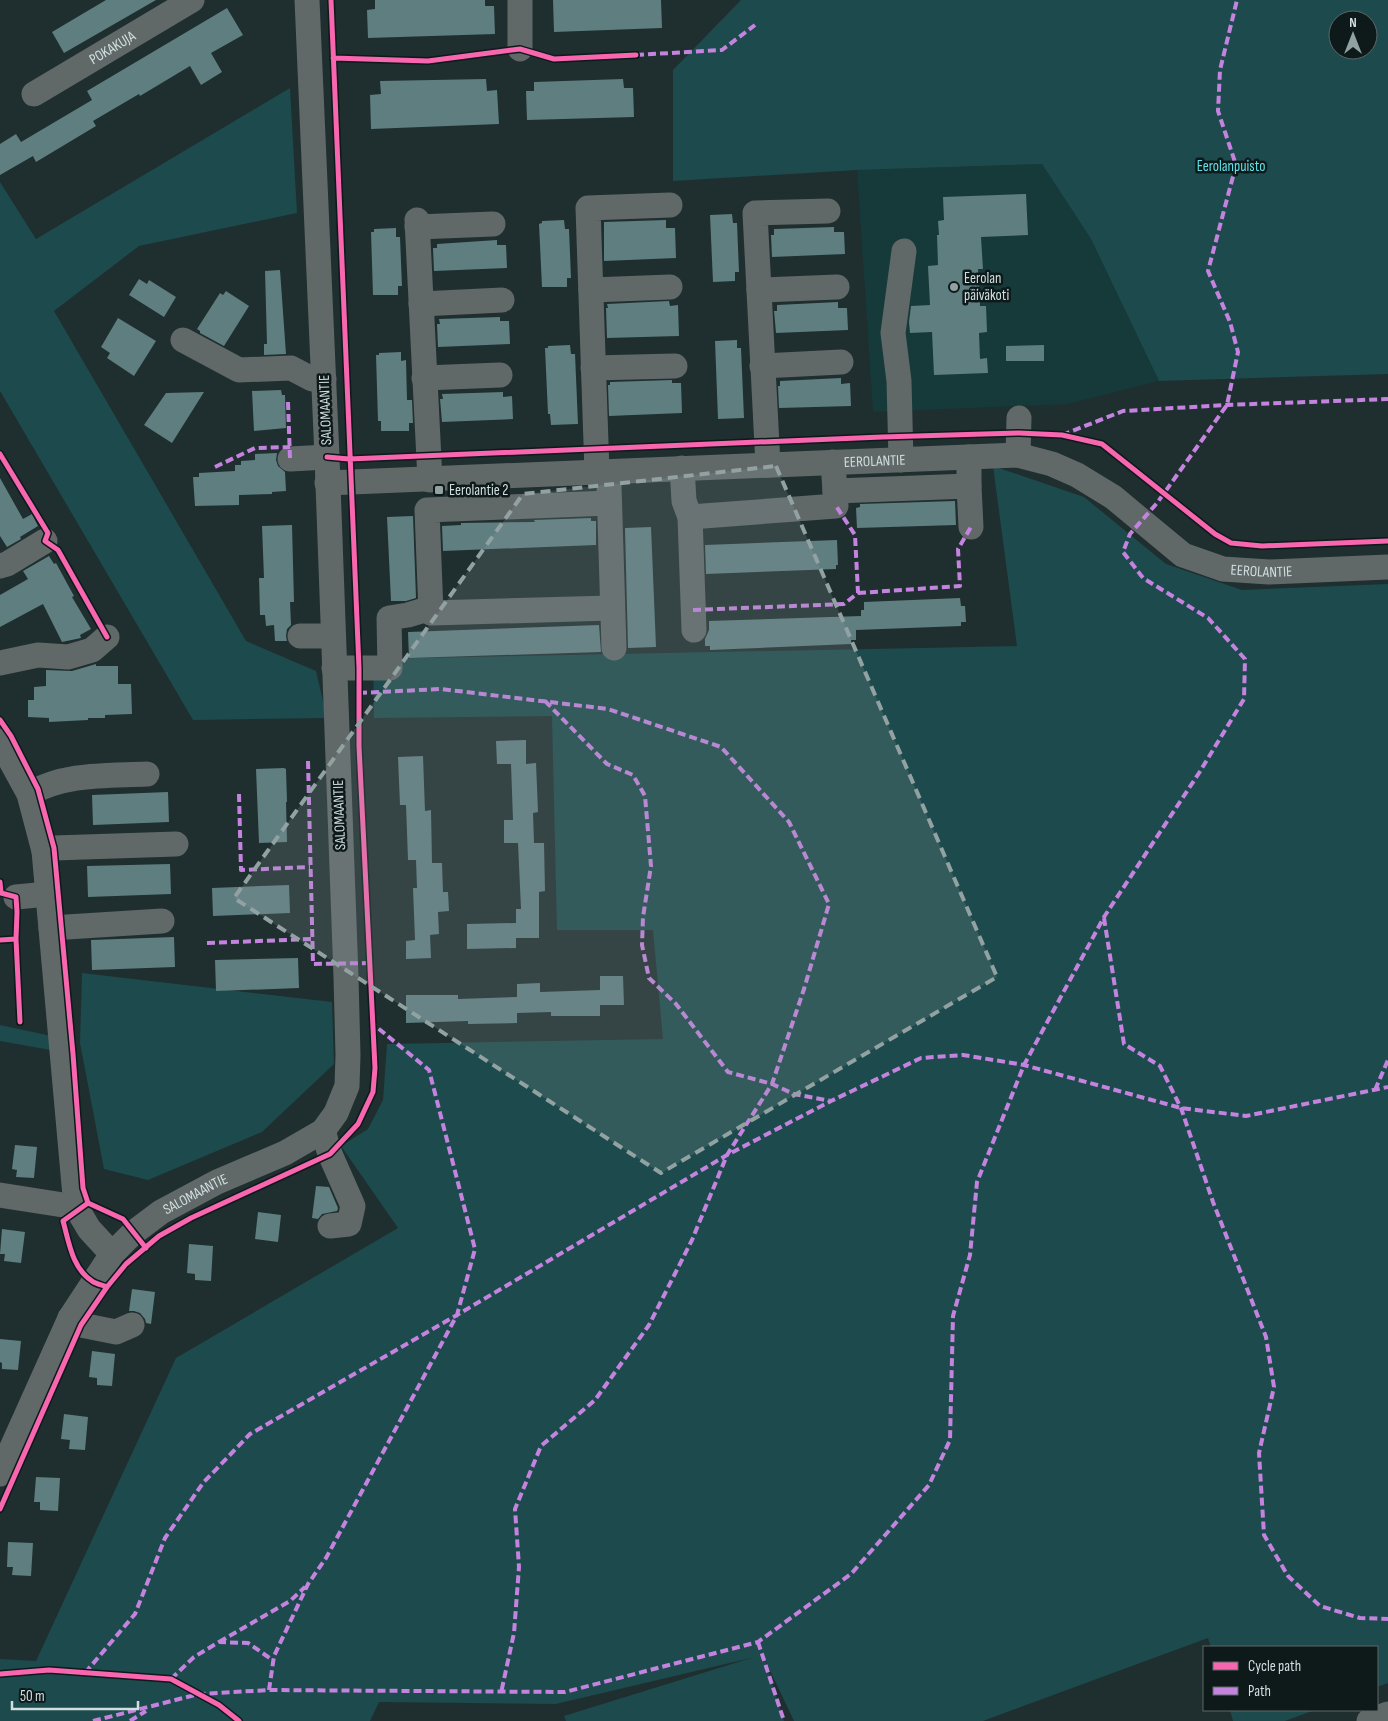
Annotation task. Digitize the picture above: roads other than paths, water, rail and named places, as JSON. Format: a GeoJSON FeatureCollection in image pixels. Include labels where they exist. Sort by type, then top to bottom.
{"type":"FeatureCollection","features":[{"type":"Feature","properties":{"kind":"street","name":"POKAKUJA"},"geometry":{"type":"LineString","coordinates":[[34,94],[192,0]]}},
{"type":"Feature","properties":{"kind":"street","name":"SALOMAANTIE"},"geometry":{"type":"LineString","coordinates":[[0,1474],[70,1318],[112,1254],[133,1233],[161,1212],[217,1182],[285,1153],[323,1130],[336,1113],[347,1086],[327,457],[307,0]]}},
{"type":"Feature","properties":{"kind":"street"},"geometry":{"type":"LineString","coordinates":[[520,0],[520,49]]}},
{"type":"Feature","properties":{"kind":"street"},"geometry":{"type":"LineString","coordinates":[[614,648],[609,502],[603,472],[594,368],[588,208],[670,205]]}},
{"type":"Feature","properties":{"kind":"street"},"geometry":{"type":"LineString","coordinates":[[768,465],[755,213],[828,211]]}},
{"type":"Feature","properties":{"kind":"street"},"geometry":{"type":"LineString","coordinates":[[493,224],[417,223],[428,480],[427,510],[431,614],[612,608]]}},
{"type":"Feature","properties":{"kind":"street"},"geometry":{"type":"LineString","coordinates":[[901,460],[899,381],[893,334],[904,250]]}},
{"type":"Feature","properties":{"kind":"street"},"geometry":{"type":"LineString","coordinates":[[591,290],[670,287]]}},
{"type":"Feature","properties":{"kind":"street"},"geometry":{"type":"LineString","coordinates":[[759,290],[837,287]]}},
{"type":"Feature","properties":{"kind":"street"},"geometry":{"type":"LineString","coordinates":[[421,304],[502,300]]}},
{"type":"Feature","properties":{"kind":"street"},"geometry":{"type":"LineString","coordinates":[[183,340],[239,370],[291,368],[312,379],[324,379]]}},
{"type":"Feature","properties":{"kind":"street"},"geometry":{"type":"LineString","coordinates":[[762,366],[841,362]]}},
{"type":"Feature","properties":{"kind":"street"},"geometry":{"type":"LineString","coordinates":[[594,368],[675,366]]}},
{"type":"Feature","properties":{"kind":"street"},"geometry":{"type":"LineString","coordinates":[[424,378],[500,375]]}},
{"type":"Feature","properties":{"kind":"street"},"geometry":{"type":"LineString","coordinates":[[1018,418],[1018,455]]}},
{"type":"Feature","properties":{"kind":"street","name":"EEROLANTIE"},"geometry":{"type":"LineString","coordinates":[[327,483],[1018,455],[1052,464],[1077,475],[1113,498],[1183,555],[1222,569],[1270,572],[1388,567]]}},
{"type":"Feature","properties":{"kind":"street"},"geometry":{"type":"LineString","coordinates":[[290,458],[327,457]]}},
{"type":"Feature","properties":{"kind":"street"},"geometry":{"type":"LineString","coordinates":[[969,457],[971,527]]}},
{"type":"Feature","properties":{"kind":"street"},"geometry":{"type":"LineString","coordinates":[[690,517],[836,506],[833,462]]}},
{"type":"Feature","properties":{"kind":"street"},"geometry":{"type":"LineString","coordinates":[[682,468],[684,501],[690,517],[694,630]]}},
{"type":"Feature","properties":{"kind":"street"},"geometry":{"type":"LineString","coordinates":[[835,491],[969,486]]}},
{"type":"Feature","properties":{"kind":"street"},"geometry":{"type":"LineString","coordinates":[[427,510],[609,502]]}},
{"type":"Feature","properties":{"kind":"street"},"geometry":{"type":"LineString","coordinates":[[0,566],[7,564],[45,541]]}},
{"type":"Feature","properties":{"kind":"street"},"geometry":{"type":"LineString","coordinates":[[334,668],[390,668],[389,618],[431,608]]}},
{"type":"Feature","properties":{"kind":"street"},"geometry":{"type":"LineString","coordinates":[[300,636],[333,636]]}},
{"type":"Feature","properties":{"kind":"street"},"geometry":{"type":"LineString","coordinates":[[0,663],[38,655],[68,657],[92,650],[107,637]]}},
{"type":"Feature","properties":{"kind":"street"},"geometry":{"type":"LineString","coordinates":[[0,741],[29,794],[44,851],[76,1207],[89,1229],[112,1254]]}},
{"type":"Feature","properties":{"kind":"street"},"geometry":{"type":"LineString","coordinates":[[29,794],[38,789],[78,777],[147,774]]}},
{"type":"Feature","properties":{"kind":"street"},"geometry":{"type":"LineString","coordinates":[[44,851],[54,848],[176,844]]}},
{"type":"Feature","properties":{"kind":"street"},"geometry":{"type":"LineString","coordinates":[[16,897],[48,894]]}},
{"type":"Feature","properties":{"kind":"street"},"geometry":{"type":"LineString","coordinates":[[51,928],[162,921]]}},
{"type":"Feature","properties":{"kind":"street"},"geometry":{"type":"LineString","coordinates":[[323,1130],[330,1154],[353,1206],[349,1224],[330,1226]]}},
{"type":"Feature","properties":{"kind":"street"},"geometry":{"type":"LineString","coordinates":[[0,1195],[76,1207]]}},
{"type":"Feature","properties":{"kind":"street"},"geometry":{"type":"LineString","coordinates":[[70,1318],[81,1325],[116,1332],[132,1325]]}},
{"type":"Feature","properties":{"kind":"street"},"geometry":{"type":"LineString","coordinates":[[1369,1721],[1388,1714]]}},
{"type":"Feature","properties":{"kind":"place","name":"Eerolan päiväkoti"},"geometry":{"type":"Point","coordinates":[954,287]}},
{"type":"Feature","properties":{"kind":"place","name":"Eerolantie 2"},"geometry":{"type":"Point","coordinates":[439,490]}},
{"type":"Feature","properties":{"kind":"park label","name":"Eerolanpuisto"},"geometry":{"type":"Point","coordinates":[1231,166]}}]}
